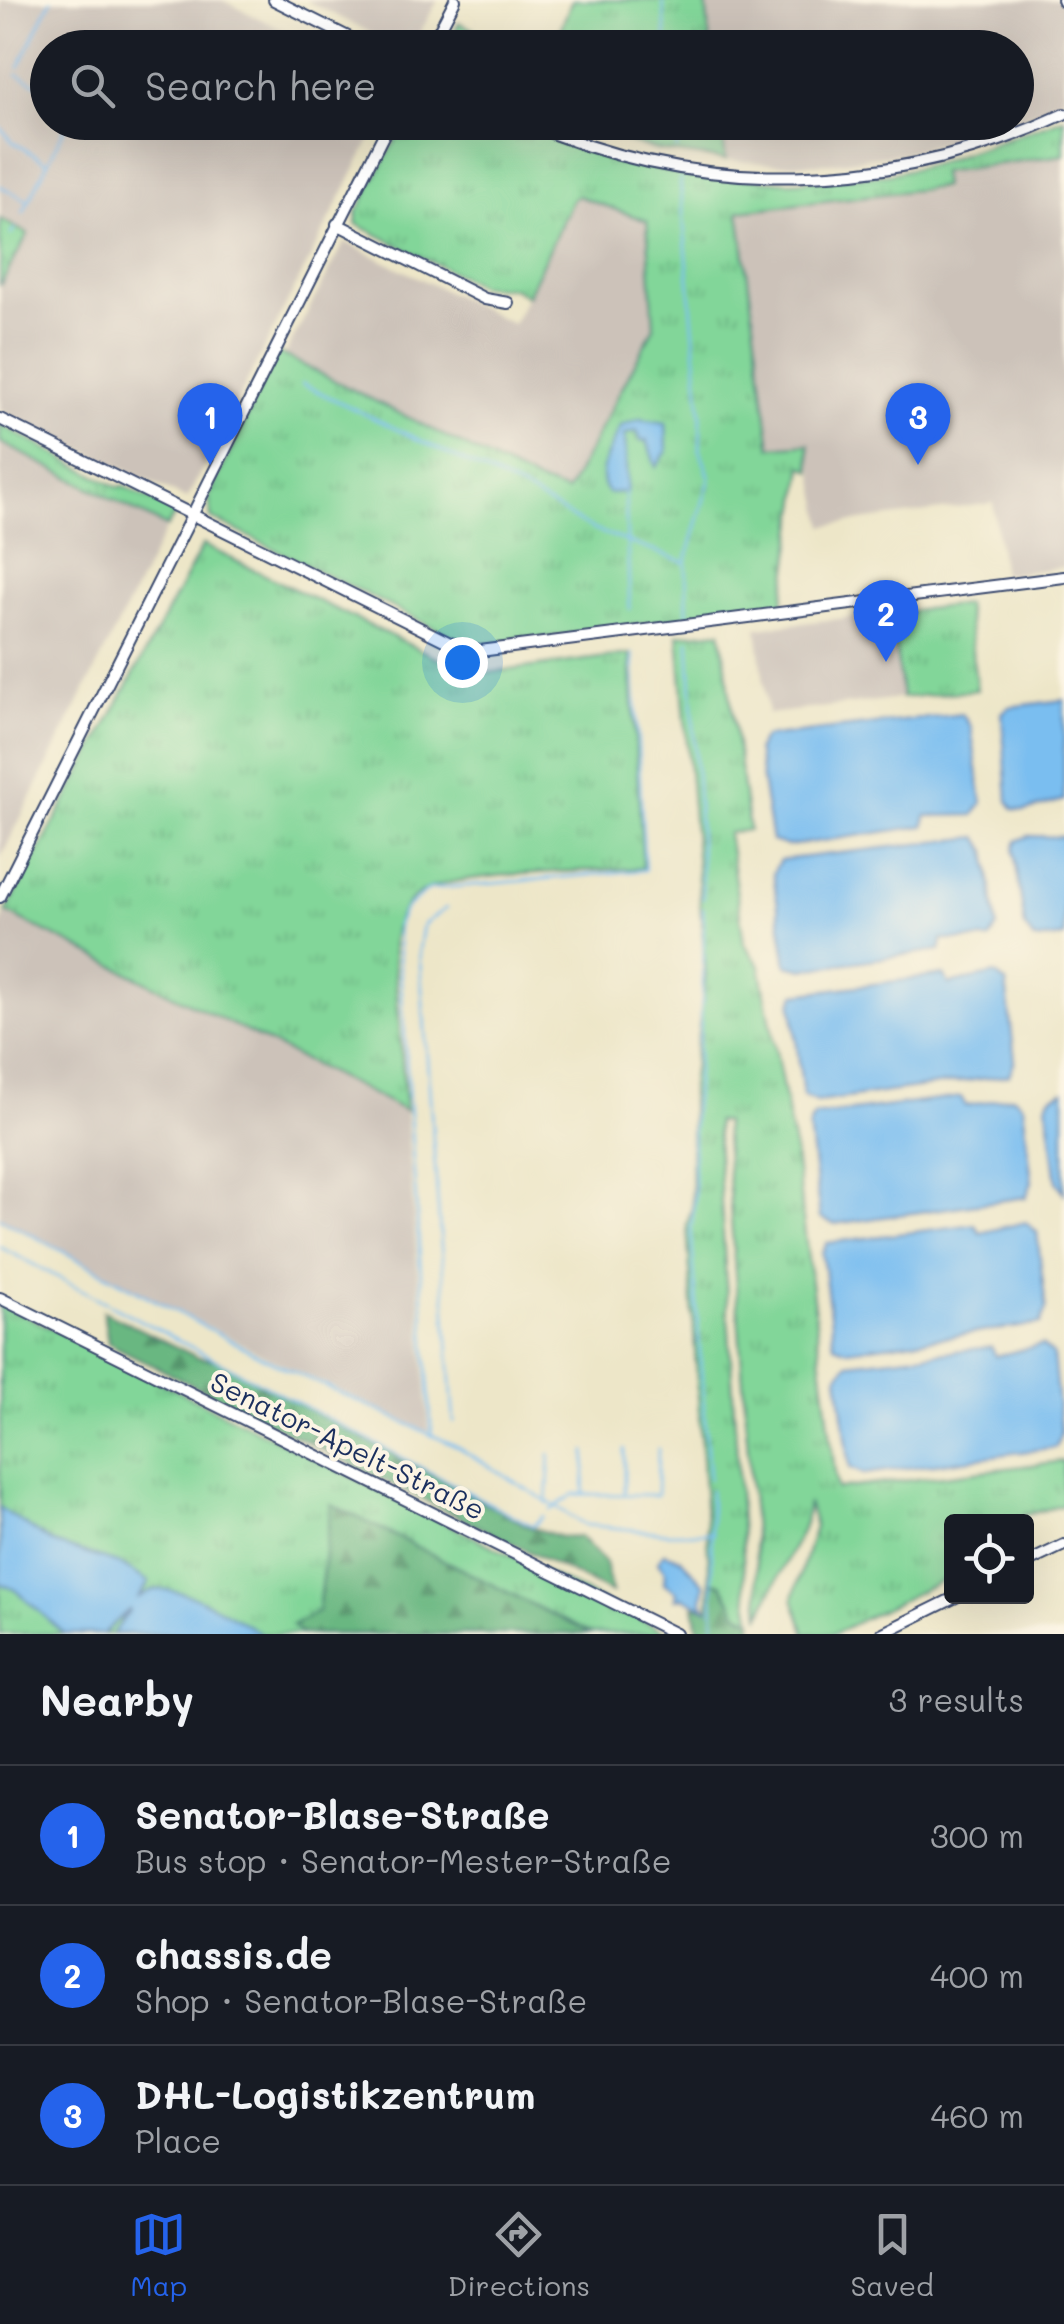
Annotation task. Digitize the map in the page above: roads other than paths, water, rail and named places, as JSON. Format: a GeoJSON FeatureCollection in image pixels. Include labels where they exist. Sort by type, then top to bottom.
{"type":"FeatureCollection","features":[{"type":"Feature","properties":{"kind":"street"},"geometry":{"type":"LineString","coordinates":[[274,0],[334,30]]}},
{"type":"Feature","properties":{"kind":"street"},"geometry":{"type":"LineString","coordinates":[[439,30],[455,0]]}},
{"type":"Feature","properties":{"kind":"street"},"geometry":{"type":"LineString","coordinates":[[1034,127],[1064,114]]}},
{"type":"Feature","properties":{"kind":"street"},"geometry":{"type":"LineString","coordinates":[[0,897],[381,140]]}},
{"type":"Feature","properties":{"kind":"street"},"geometry":{"type":"LineString","coordinates":[[572,140],[665,167],[740,176],[808,178],[932,161],[1003,140]]}},
{"type":"Feature","properties":{"kind":"street"},"geometry":{"type":"LineString","coordinates":[[337,224],[485,299],[508,303]]}},
{"type":"Feature","properties":{"kind":"street"},"geometry":{"type":"LineString","coordinates":[[0,419],[450,643],[480,651],[1064,577]]}},
{"type":"Feature","properties":{"kind":"street","name":"Senator-Apelt-Straße"},"geometry":{"type":"LineString","coordinates":[[0,1298],[676,1634]]}},
{"type":"Feature","properties":{"kind":"street"},"geometry":{"type":"LineString","coordinates":[[1034,1559],[1064,1545]]}},
{"type":"Feature","properties":{"kind":"street"},"geometry":{"type":"LineString","coordinates":[[880,1634],[944,1603]]}},
{"type":"Feature","properties":{"kind":"water"},"geometry":{"type":"Polygon","coordinates":[[[640,419],[666,423],[667,451],[656,467],[647,440],[641,441],[637,431],[625,434],[627,492],[608,493],[602,477],[609,451],[621,426],[640,419]]]}},
{"type":"Feature","properties":{"kind":"water"},"geometry":{"type":"Polygon","coordinates":[[[1064,700],[1064,800],[1025,811],[1014,809],[1008,801],[1002,713],[1009,707],[1064,700]]]}},
{"type":"Feature","properties":{"kind":"water"},"geometry":{"type":"Polygon","coordinates":[[[962,714],[971,727],[982,803],[974,815],[926,816],[924,826],[788,846],[772,841],[757,749],[764,737],[962,714]]]}},
{"type":"Feature","properties":{"kind":"water"},"geometry":{"type":"Polygon","coordinates":[[[1028,836],[1064,837],[1064,937],[1034,940],[1025,927],[1014,850],[1017,841],[1028,836]]]}},
{"type":"Feature","properties":{"kind":"water"},"geometry":{"type":"Polygon","coordinates":[[[978,837],[987,851],[997,927],[990,939],[942,940],[940,950],[804,969],[787,965],[773,873],[780,860],[978,837]]]}},
{"type":"Feature","properties":{"kind":"water"},"geometry":{"type":"Polygon","coordinates":[[[995,974],[1006,983],[1015,1060],[1009,1075],[817,1102],[803,1096],[792,1004],[796,994],[944,975],[949,984],[995,974]]]}},
{"type":"Feature","properties":{"kind":"water"},"geometry":{"type":"Polygon","coordinates":[[[1064,1091],[1064,1193],[1057,1182],[1047,1105],[1050,1097],[1064,1091]]]}},
{"type":"Feature","properties":{"kind":"water"},"geometry":{"type":"Polygon","coordinates":[[[1013,1096],[1023,1105],[1032,1182],[1026,1197],[834,1224],[820,1218],[809,1126],[814,1116],[961,1097],[966,1106],[1013,1096]]]}},
{"type":"Feature","properties":{"kind":"water"},"geometry":{"type":"Polygon","coordinates":[[[1026,1222],[1037,1232],[1046,1309],[1040,1324],[848,1350],[834,1345],[822,1253],[827,1243],[975,1224],[980,1233],[1026,1222]]]}},
{"type":"Feature","properties":{"kind":"water"},"geometry":{"type":"Polygon","coordinates":[[[1042,1345],[1053,1355],[1061,1432],[1056,1447],[864,1474],[850,1468],[838,1376],[848,1363],[991,1347],[996,1356],[1042,1345]]]}},
{"type":"Feature","properties":{"kind":"water"},"geometry":{"type":"Polygon","coordinates":[[[0,1508],[53,1543],[120,1564],[149,1582],[139,1597],[153,1590],[180,1592],[262,1634],[113,1634],[130,1609],[103,1634],[65,1634],[15,1590],[0,1583],[0,1508]]]}},
{"type":"Feature","properties":{"kind":"water"},"geometry":{"type":"Polygon","coordinates":[[[664,1553],[680,1558],[704,1584],[702,1602],[709,1610],[683,1597],[675,1599],[677,1592],[664,1583],[665,1571],[658,1562],[664,1553]]]}},
{"type":"Feature","properties":{"kind":"waterway"},"geometry":{"type":"LineString","coordinates":[[37,30],[51,0]]}},
{"type":"Feature","properties":{"kind":"waterway"},"geometry":{"type":"LineString","coordinates":[[663,0],[666,30]]}},
{"type":"Feature","properties":{"kind":"waterway"},"geometry":{"type":"LineString","coordinates":[[19,67],[30,44]]}},
{"type":"Feature","properties":{"kind":"waterway"},"geometry":{"type":"LineString","coordinates":[[17,74],[30,81]]}},
{"type":"Feature","properties":{"kind":"waterway"},"geometry":{"type":"LineString","coordinates":[[0,127],[13,142],[46,162]]}},
{"type":"Feature","properties":{"kind":"waterway"},"geometry":{"type":"LineString","coordinates":[[23,213],[59,140]]}},
{"type":"Feature","properties":{"kind":"waterway"},"geometry":{"type":"LineString","coordinates":[[676,140],[677,149]]}},
{"type":"Feature","properties":{"kind":"waterway"},"geometry":{"type":"LineString","coordinates":[[680,179],[701,416],[700,450],[710,478],[686,562],[687,613]]}},
{"type":"Feature","properties":{"kind":"waterway"},"geometry":{"type":"LineString","coordinates":[[0,186],[27,200]]}},
{"type":"Feature","properties":{"kind":"waterway"},"geometry":{"type":"LineString","coordinates":[[11,234],[15,228]]}},
{"type":"Feature","properties":{"kind":"waterway"},"geometry":{"type":"LineString","coordinates":[[302,384],[526,491],[592,529],[684,562]]}},
{"type":"Feature","properties":{"kind":"waterway"},"geometry":{"type":"LineString","coordinates":[[625,493],[630,609]]}},
{"type":"Feature","properties":{"kind":"waterway"},"geometry":{"type":"LineString","coordinates":[[689,640],[703,899]]}},
{"type":"Feature","properties":{"kind":"waterway"},"geometry":{"type":"LineString","coordinates":[[432,1436],[397,925],[404,910],[429,889],[645,870],[633,654]]}},
{"type":"Feature","properties":{"kind":"waterway"},"geometry":{"type":"LineString","coordinates":[[446,908],[423,925],[419,950],[454,1422]]}},
{"type":"Feature","properties":{"kind":"waterway"},"geometry":{"type":"LineString","coordinates":[[703,908],[691,1227],[709,1479]]}},
{"type":"Feature","properties":{"kind":"waterway"},"geometry":{"type":"LineString","coordinates":[[0,1218],[262,1357],[456,1446],[586,1525],[713,1533]]}},
{"type":"Feature","properties":{"kind":"waterway"},"geometry":{"type":"LineString","coordinates":[[0,1247],[533,1526],[543,1516]]}},
{"type":"Feature","properties":{"kind":"waterway"},"geometry":{"type":"LineString","coordinates":[[624,1449],[624,1492]]}},
{"type":"Feature","properties":{"kind":"waterway"},"geometry":{"type":"LineString","coordinates":[[550,1510],[574,1494],[657,1495],[658,1449]]}},
{"type":"Feature","properties":{"kind":"waterway"},"geometry":{"type":"LineString","coordinates":[[584,1494],[586,1451]]}},
{"type":"Feature","properties":{"kind":"waterway"},"geometry":{"type":"LineString","coordinates":[[547,1503],[550,1454]]}},
{"type":"Feature","properties":{"kind":"waterway"},"geometry":{"type":"LineString","coordinates":[[710,1489],[714,1634]]}},
{"type":"Feature","properties":{"kind":"place","name":"Senator-Blase-Straße"},"geometry":{"type":"Point","coordinates":[210,465]}},
{"type":"Feature","properties":{"kind":"place","name":"DHL-Logistikzentrum"},"geometry":{"type":"Point","coordinates":[918,465]}},
{"type":"Feature","properties":{"kind":"place","name":"chassis.de"},"geometry":{"type":"Point","coordinates":[886,662]}}]}
